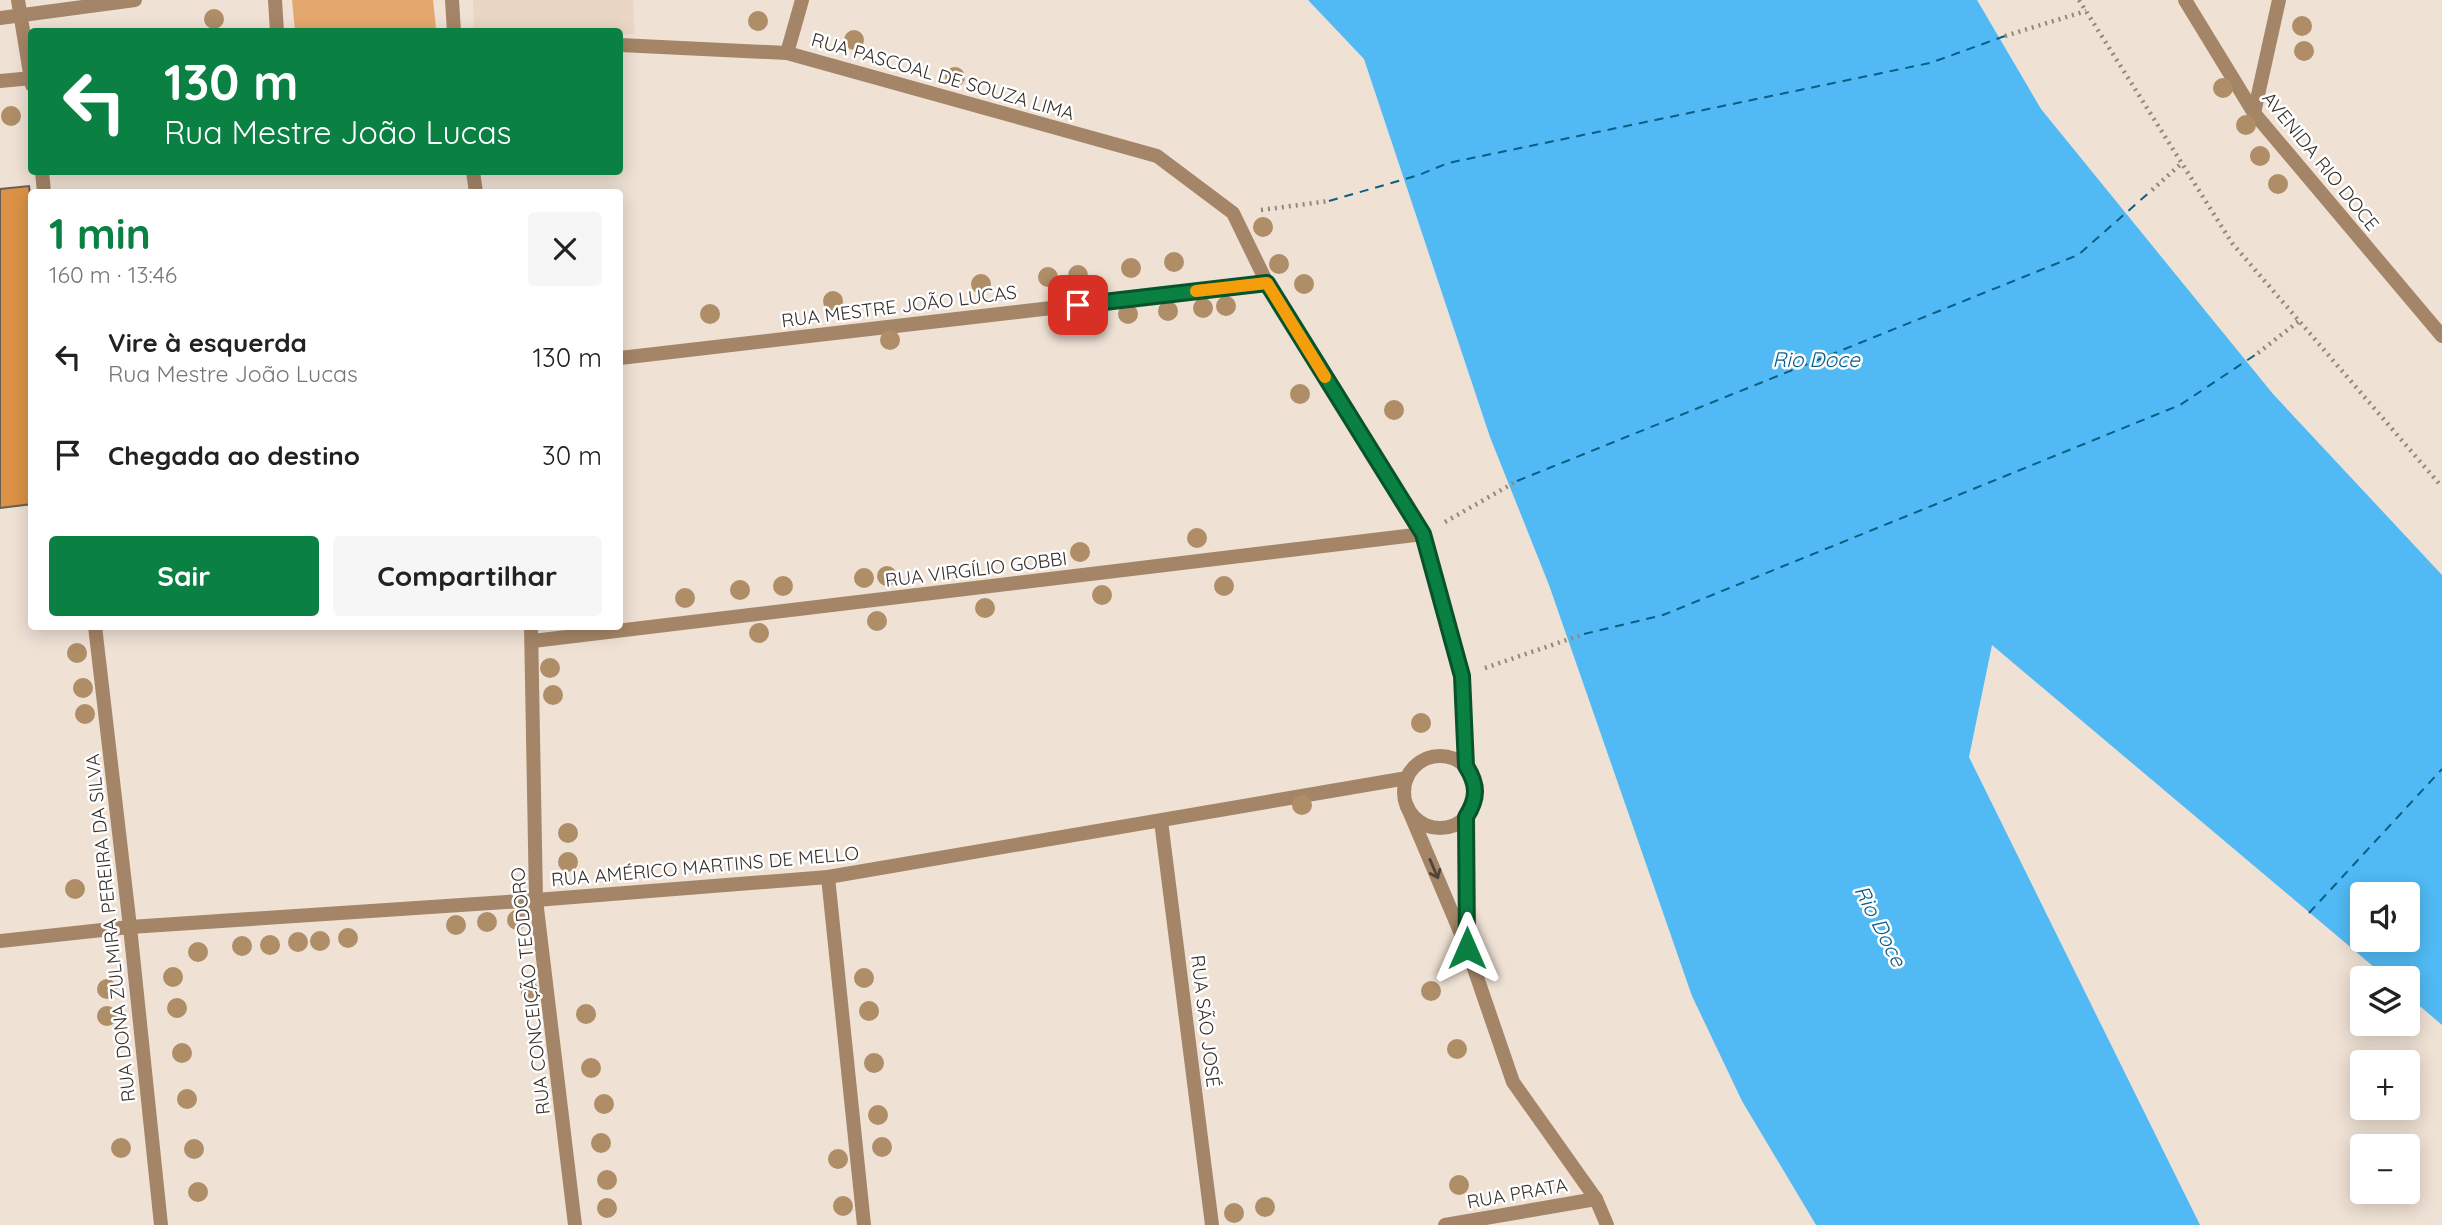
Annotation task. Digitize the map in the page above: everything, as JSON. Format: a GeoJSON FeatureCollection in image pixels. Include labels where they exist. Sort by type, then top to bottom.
{"type":"FeatureCollection","features":[{"type":"Feature","properties":{"kind":"street"},"geometry":{"type":"LineString","coordinates":[[19,0],[28,61]]}},
{"type":"Feature","properties":{"kind":"street"},"geometry":{"type":"LineString","coordinates":[[0,18],[135,0]]}},
{"type":"Feature","properties":{"kind":"street"},"geometry":{"type":"LineString","coordinates":[[275,0],[277,28]]}},
{"type":"Feature","properties":{"kind":"street"},"geometry":{"type":"LineString","coordinates":[[452,0],[454,28]]}},
{"type":"Feature","properties":{"kind":"street"},"geometry":{"type":"LineString","coordinates":[[787,53],[802,0]]}},
{"type":"Feature","properties":{"kind":"street","name":"AVENIDA RIO DOCE"},"geometry":{"type":"LineString","coordinates":[[2185,0],[2254,113],[2442,336]]}},
{"type":"Feature","properties":{"kind":"street"},"geometry":{"type":"LineString","coordinates":[[2254,113],[2279,0]]}},
{"type":"Feature","properties":{"kind":"street","name":"RUA PASCOAL DE SOUZA LIMA"},"geometry":{"type":"LineString","coordinates":[[623,45],[787,53],[1157,156],[1233,213]]}},
{"type":"Feature","properties":{"kind":"street"},"geometry":{"type":"LineString","coordinates":[[0,81],[28,78]]}},
{"type":"Feature","properties":{"kind":"street"},"geometry":{"type":"LineString","coordinates":[[1233,213],[1267,283],[1423,534],[1462,676],[1466,766]]}},
{"type":"Feature","properties":{"kind":"street","name":"RUA MESTRE JOÃO LUCAS"},"geometry":{"type":"LineString","coordinates":[[623,358],[1267,283]]}},
{"type":"Feature","properties":{"kind":"street","name":"RUA VIRGÍLIO GOBBI"},"geometry":{"type":"LineString","coordinates":[[623,624],[1423,534]]}},
{"type":"Feature","properties":{"kind":"street","name":"RUA DONA ZULMIRA PEREIRA DA SILVA"},"geometry":{"type":"LineString","coordinates":[[95,630],[161,1225]]}},
{"type":"Feature","properties":{"kind":"street","name":"RUA VIRGÍLIO GOBBI"},"geometry":{"type":"LineString","coordinates":[[532,634],[568,630]]}},
{"type":"Feature","properties":{"kind":"street","name":"RUA CONCEIÇÃO TEODORO"},"geometry":{"type":"LineString","coordinates":[[532,634],[536,900],[575,1225]]}},
{"type":"Feature","properties":{"kind":"street"},"geometry":{"type":"LineString","coordinates":[[1407,806],[1415,817],[1427,825],[1441,828],[1455,825],[1466,817],[1474,805],[1474,778],[1466,766],[1454,758],[1426,758],[1407,778],[1404,792],[1407,806],[1467,948],[1513,1082],[1596,1199],[1607,1225]]}},
{"type":"Feature","properties":{"kind":"street","name":"RUA AMÉRICO MARTINS DE MELLO"},"geometry":{"type":"LineString","coordinates":[[0,941],[130,927],[828,877],[1407,778]]}},
{"type":"Feature","properties":{"kind":"street"},"geometry":{"type":"LineString","coordinates":[[1466,817],[1467,948]]}},
{"type":"Feature","properties":{"kind":"street","name":"RUA SÃO JOSÉ"},"geometry":{"type":"LineString","coordinates":[[1161,821],[1212,1225]]}},
{"type":"Feature","properties":{"kind":"street"},"geometry":{"type":"LineString","coordinates":[[828,877],[864,1225]]}},
{"type":"Feature","properties":{"kind":"street","name":"RUA PRATA"},"geometry":{"type":"LineString","coordinates":[[1445,1225],[1596,1199]]}},
{"type":"Feature","properties":{"kind":"path"},"geometry":{"type":"LineString","coordinates":[[2079,0],[2232,243],[2442,487]]}},
{"type":"Feature","properties":{"kind":"path"},"geometry":{"type":"LineString","coordinates":[[2005,36],[2086,11]]}},
{"type":"Feature","properties":{"kind":"path"},"geometry":{"type":"LineString","coordinates":[[2152,190],[2182,163]]}},
{"type":"Feature","properties":{"kind":"path"},"geometry":{"type":"LineString","coordinates":[[1233,213],[1329,201]]}},
{"type":"Feature","properties":{"kind":"path"},"geometry":{"type":"LineString","coordinates":[[2258,352],[2299,321]]}},
{"type":"Feature","properties":{"kind":"path"},"geometry":{"type":"LineString","coordinates":[[1423,534],[1517,481]]}},
{"type":"Feature","properties":{"kind":"path"},"geometry":{"type":"LineString","coordinates":[[1462,676],[1584,634]]}},
{"type":"Feature","properties":{"kind":"shaded area"},"geometry":{"type":"Polygon","coordinates":[[[292,0],[433,0],[436,28],[295,28],[292,0]]]}},
{"type":"Feature","properties":{"kind":"shaded area"},"geometry":{"type":"Polygon","coordinates":[[[473,0],[633,0],[635,34],[623,34],[623,28],[474,28],[473,0]]]}},
{"type":"Feature","properties":{"kind":"water","name":"Rio Doce"},"geometry":{"type":"Polygon","coordinates":[[[1308,0],[1977,0],[2041,109],[2273,394],[2442,575],[2442,1025],[2420,1006],[2420,966],[2373,966],[2356,952],[2420,952],[2420,882],[2350,882],[2350,947],[1992,645],[1969,757],[2200,1225],[1816,1225],[1742,1101],[1692,996],[1549,585],[1490,437],[1364,59],[1308,0]]]}},
{"type":"Feature","properties":{"kind":"building"},"geometry":{"type":"Polygon","coordinates":[[[29,186],[29,189],[28,504],[0,508],[0,189],[29,186]]]}},
{"type":"Feature","properties":{"kind":"ferry route"},"geometry":{"type":"LineString","coordinates":[[1329,201],[1419,175],[1448,163],[1930,63],[2005,36]]}},
{"type":"Feature","properties":{"kind":"ferry route"},"geometry":{"type":"LineString","coordinates":[[1517,481],[2078,255],[2152,190]]}},
{"type":"Feature","properties":{"kind":"ferry route"},"geometry":{"type":"LineString","coordinates":[[1584,634],[1663,615],[2180,405],[2258,353]]}},
{"type":"Feature","properties":{"kind":"ferry route"},"geometry":{"type":"LineString","coordinates":[[2309,913],[2442,769]]}},
{"type":"Feature","properties":{"kind":"slow traffic"},"geometry":{"type":"LineString","coordinates":[[1196,291],[1267,283],[1325,377]]}},
{"type":"Feature","properties":{"kind":"route"},"geometry":{"type":"LineString","coordinates":[[1078,305],[1267,283],[1423,534],[1462,676],[1466,766],[1474,778],[1476,792],[1474,805],[1466,817],[1467,948]]}}]}
